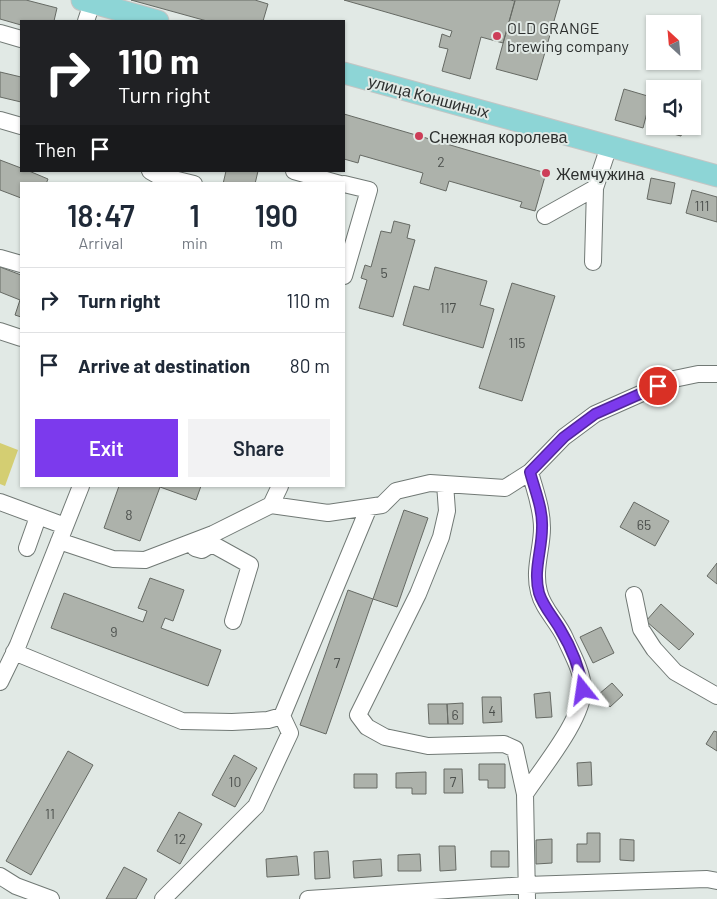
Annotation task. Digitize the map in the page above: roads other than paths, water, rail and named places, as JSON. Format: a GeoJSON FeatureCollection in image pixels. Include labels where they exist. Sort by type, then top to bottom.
{"type":"FeatureCollection","features":[{"type":"Feature","properties":{"kind":"main road"},"geometry":{"type":"LineString","coordinates":[[87,8],[153,20]]}},
{"type":"Feature","properties":{"kind":"main road","name":"улица Коншиных"},"geometry":{"type":"LineString","coordinates":[[345,73],[717,176]]}},
{"type":"Feature","properties":{"kind":"street"},"geometry":{"type":"LineString","coordinates":[[0,33],[20,39]]}},
{"type":"Feature","properties":{"kind":"street"},"geometry":{"type":"LineString","coordinates":[[0,120],[20,126]]}},
{"type":"Feature","properties":{"kind":"street"},"geometry":{"type":"LineString","coordinates":[[593,262],[596,188],[609,146]]}},
{"type":"Feature","properties":{"kind":"street"},"geometry":{"type":"LineString","coordinates":[[152,172],[168,181]]}},
{"type":"Feature","properties":{"kind":"street"},"geometry":{"type":"LineString","coordinates":[[298,172],[335,182]]}},
{"type":"Feature","properties":{"kind":"street"},"geometry":{"type":"LineString","coordinates":[[345,185],[369,190],[345,273]]}},
{"type":"Feature","properties":{"kind":"street"},"geometry":{"type":"LineString","coordinates":[[546,216],[596,188]]}},
{"type":"Feature","properties":{"kind":"street"},"geometry":{"type":"LineString","coordinates":[[0,258],[20,264]]}},
{"type":"Feature","properties":{"kind":"street"},"geometry":{"type":"LineString","coordinates":[[0,331],[20,338]]}},
{"type":"Feature","properties":{"kind":"street"},"geometry":{"type":"LineString","coordinates":[[0,502],[38,517],[62,534],[113,559],[145,560],[213,534],[271,505],[328,513],[382,505],[396,491],[430,483],[505,488],[530,472],[564,437],[595,414],[674,379],[698,374],[717,374]]}},
{"type":"Feature","properties":{"kind":"street"},"geometry":{"type":"LineString","coordinates":[[525,794],[571,726],[579,708],[583,690],[581,675],[562,631],[547,610],[539,592],[537,566],[542,530],[542,512],[530,472]]}},
{"type":"Feature","properties":{"kind":"street"},"geometry":{"type":"LineString","coordinates":[[445,484],[447,511],[442,537],[411,610],[358,715],[367,727],[385,737],[428,746],[504,744],[515,750],[525,794],[526,892]]}},
{"type":"Feature","properties":{"kind":"street"},"geometry":{"type":"LineString","coordinates":[[0,682],[81,487]]}},
{"type":"Feature","properties":{"kind":"street"},"geometry":{"type":"LineString","coordinates":[[271,505],[280,487]]}},
{"type":"Feature","properties":{"kind":"street"},"geometry":{"type":"LineString","coordinates":[[163,899],[256,806],[290,733],[282,716],[369,507]]}},
{"type":"Feature","properties":{"kind":"street"},"geometry":{"type":"LineString","coordinates":[[27,548],[38,517]]}},
{"type":"Feature","properties":{"kind":"street"},"geometry":{"type":"LineString","coordinates":[[186,545],[202,550],[212,544],[250,565],[233,621]]}},
{"type":"Feature","properties":{"kind":"street"},"geometry":{"type":"LineString","coordinates":[[634,595],[641,629],[654,649],[675,672],[717,696]]}},
{"type":"Feature","properties":{"kind":"street"},"geometry":{"type":"LineString","coordinates":[[14,652],[182,721],[232,722],[268,720],[282,716]]}},
{"type":"Feature","properties":{"kind":"street"},"geometry":{"type":"LineString","coordinates":[[0,876],[16,886],[52,899]]}},
{"type":"Feature","properties":{"kind":"street"},"geometry":{"type":"LineString","coordinates":[[308,899],[526,892],[707,880],[717,881]]}},
{"type":"Feature","properties":{"kind":"place","name":"OLD GRANGE brewing company"},"geometry":{"type":"Point","coordinates":[497,36]}},
{"type":"Feature","properties":{"kind":"place","name":"Снежная королева"},"geometry":{"type":"Point","coordinates":[419,136]}},
{"type":"Feature","properties":{"kind":"place","name":"Жемчужина"},"geometry":{"type":"Point","coordinates":[546,173]}}]}
